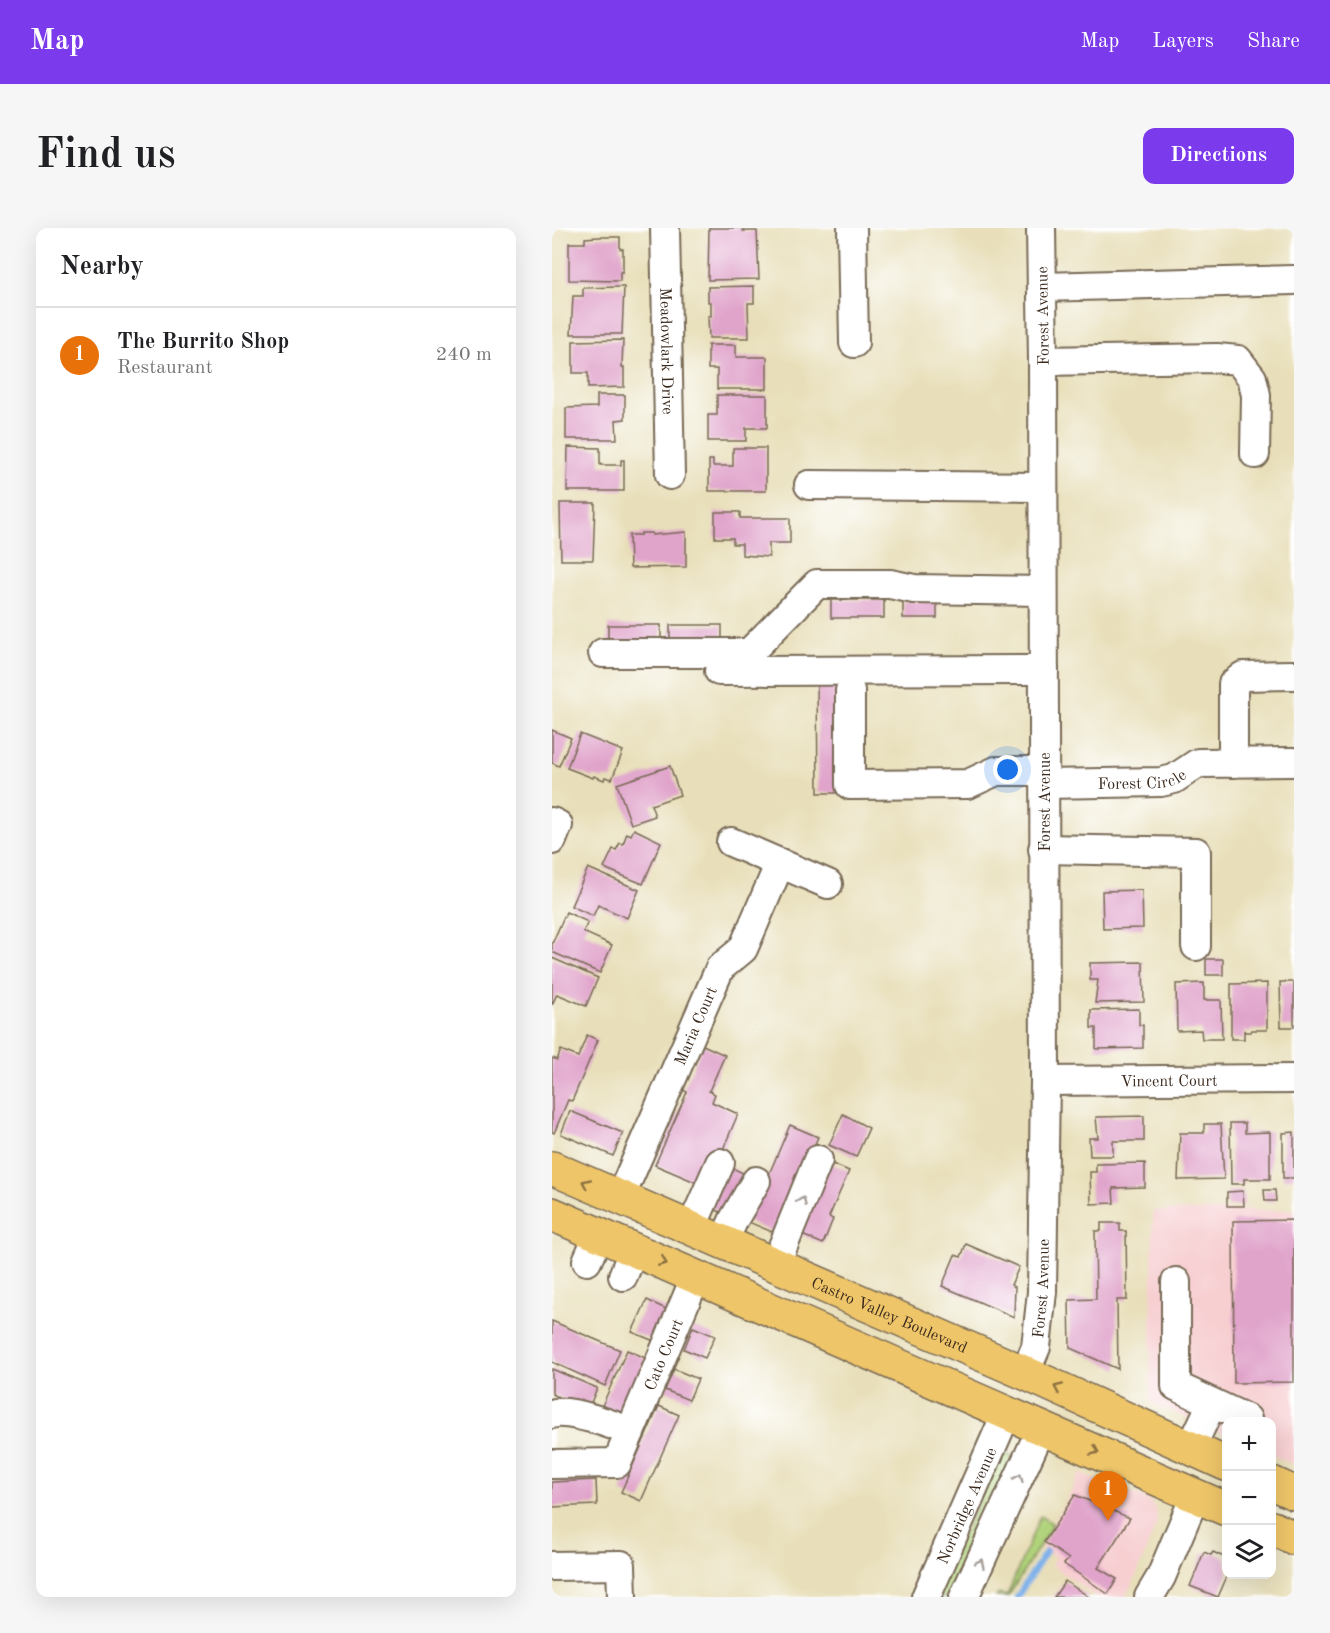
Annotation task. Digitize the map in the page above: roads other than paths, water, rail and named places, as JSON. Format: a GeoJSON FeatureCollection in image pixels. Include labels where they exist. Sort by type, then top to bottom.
{"type":"FeatureCollection","features":[{"type":"Feature","properties":{"kind":"main road","name":"Castro Valley Boulevard"},"geometry":{"type":"LineString","coordinates":[[552,1168],[723,1243],[780,1253],[1025,1374],[1222,1462]]}},
{"type":"Feature","properties":{"kind":"main road"},"geometry":{"type":"LineString","coordinates":[[552,1214],[593,1248],[629,1263],[696,1276],[1222,1507]]}},
{"type":"Feature","properties":{"kind":"main road"},"geometry":{"type":"LineString","coordinates":[[733,1293],[784,1300],[824,1314],[979,1382],[998,1382],[1025,1374]]}},
{"type":"Feature","properties":{"kind":"main road"},"geometry":{"type":"LineString","coordinates":[[1007,1412],[1020,1407],[1035,1406],[1068,1414],[1222,1480]]}},
{"type":"Feature","properties":{"kind":"main road"},"geometry":{"type":"LineString","coordinates":[[1276,1485],[1294,1493]]}},
{"type":"Feature","properties":{"kind":"main road"},"geometry":{"type":"LineString","coordinates":[[1276,1504],[1294,1512]]}},
{"type":"Feature","properties":{"kind":"main road"},"geometry":{"type":"LineString","coordinates":[[1276,1530],[1294,1538]]}},
{"type":"Feature","properties":{"kind":"street","name":"Meadowlark Drive"},"geometry":{"type":"LineString","coordinates":[[665,228],[670,475]]}},
{"type":"Feature","properties":{"kind":"street"},"geometry":{"type":"LineString","coordinates":[[852,228],[854,343]]}},
{"type":"Feature","properties":{"kind":"street","name":"Forest Avenue"},"geometry":{"type":"LineString","coordinates":[[1025,1374],[1036,1347],[1041,1311],[1045,1081],[1041,228]]}},
{"type":"Feature","properties":{"kind":"street"},"geometry":{"type":"LineString","coordinates":[[1042,286],[1294,280]]}},
{"type":"Feature","properties":{"kind":"street"},"geometry":{"type":"LineString","coordinates":[[1043,361],[1217,358],[1238,360],[1252,378],[1256,395],[1255,453]]}},
{"type":"Feature","properties":{"kind":"street"},"geometry":{"type":"LineString","coordinates":[[809,485],[1043,487]]}},
{"type":"Feature","properties":{"kind":"street"},"geometry":{"type":"LineString","coordinates":[[603,653],[749,653],[817,584],[891,584],[914,589],[1043,591]]}},
{"type":"Feature","properties":{"kind":"street"},"geometry":{"type":"LineString","coordinates":[[642,670],[745,672],[1044,670]]}},
{"type":"Feature","properties":{"kind":"street"},"geometry":{"type":"LineString","coordinates":[[1233,763],[1233,684],[1243,676],[1294,675]]}},
{"type":"Feature","properties":{"kind":"street","name":"Forest Circle"},"geometry":{"type":"LineString","coordinates":[[850,691],[850,785],[968,784],[996,771],[1044,778],[1161,782],[1174,779],[1198,763],[1294,762]]}},
{"type":"Feature","properties":{"kind":"street"},"geometry":{"type":"LineString","coordinates":[[552,822],[558,825],[552,840]]}},
{"type":"Feature","properties":{"kind":"street"},"geometry":{"type":"LineString","coordinates":[[731,842],[828,884]]}},
{"type":"Feature","properties":{"kind":"street"},"geometry":{"type":"LineString","coordinates":[[1043,849],[1196,852],[1196,946]]}},
{"type":"Feature","properties":{"kind":"street","name":"Maria Court"},"geometry":{"type":"LineString","coordinates":[[620,1198],[720,969],[743,949],[780,863]]}},
{"type":"Feature","properties":{"kind":"street","name":"Vincent Court"},"geometry":{"type":"LineString","coordinates":[[1045,1081],[1294,1079]]}},
{"type":"Feature","properties":{"kind":"street"},"geometry":{"type":"LineString","coordinates":[[780,1253],[818,1160]]}},
{"type":"Feature","properties":{"kind":"street"},"geometry":{"type":"LineString","coordinates":[[691,1229],[720,1163]]}},
{"type":"Feature","properties":{"kind":"street"},"geometry":{"type":"LineString","coordinates":[[723,1243],[756,1181]]}},
{"type":"Feature","properties":{"kind":"street","name":"Cato Court"},"geometry":{"type":"LineString","coordinates":[[552,1464],[617,1463],[696,1276]]}},
{"type":"Feature","properties":{"kind":"street"},"geometry":{"type":"LineString","coordinates":[[1176,1282],[1176,1386],[1243,1417]]}},
{"type":"Feature","properties":{"kind":"street"},"geometry":{"type":"LineString","coordinates":[[1191,1448],[1212,1403]]}},
{"type":"Feature","properties":{"kind":"street"},"geometry":{"type":"LineString","coordinates":[[552,1414],[558,1412],[588,1418],[630,1432]]}},
{"type":"Feature","properties":{"kind":"street","name":"Norbridge Avenue"},"geometry":{"type":"LineString","coordinates":[[926,1597],[1007,1412]]}},
{"type":"Feature","properties":{"kind":"street"},"geometry":{"type":"LineString","coordinates":[[964,1597],[1042,1427]]}},
{"type":"Feature","properties":{"kind":"street"},"geometry":{"type":"LineString","coordinates":[[1159,1594],[1195,1496]]}},
{"type":"Feature","properties":{"kind":"street"},"geometry":{"type":"LineString","coordinates":[[552,1566],[621,1565],[621,1597]]}},
{"type":"Feature","properties":{"kind":"waterway"},"geometry":{"type":"LineString","coordinates":[[1017,1597],[1046,1552]]}},
{"type":"Feature","properties":{"kind":"place","name":"The Burrito Shop"},"geometry":{"type":"Point","coordinates":[1108,1521]}}]}
